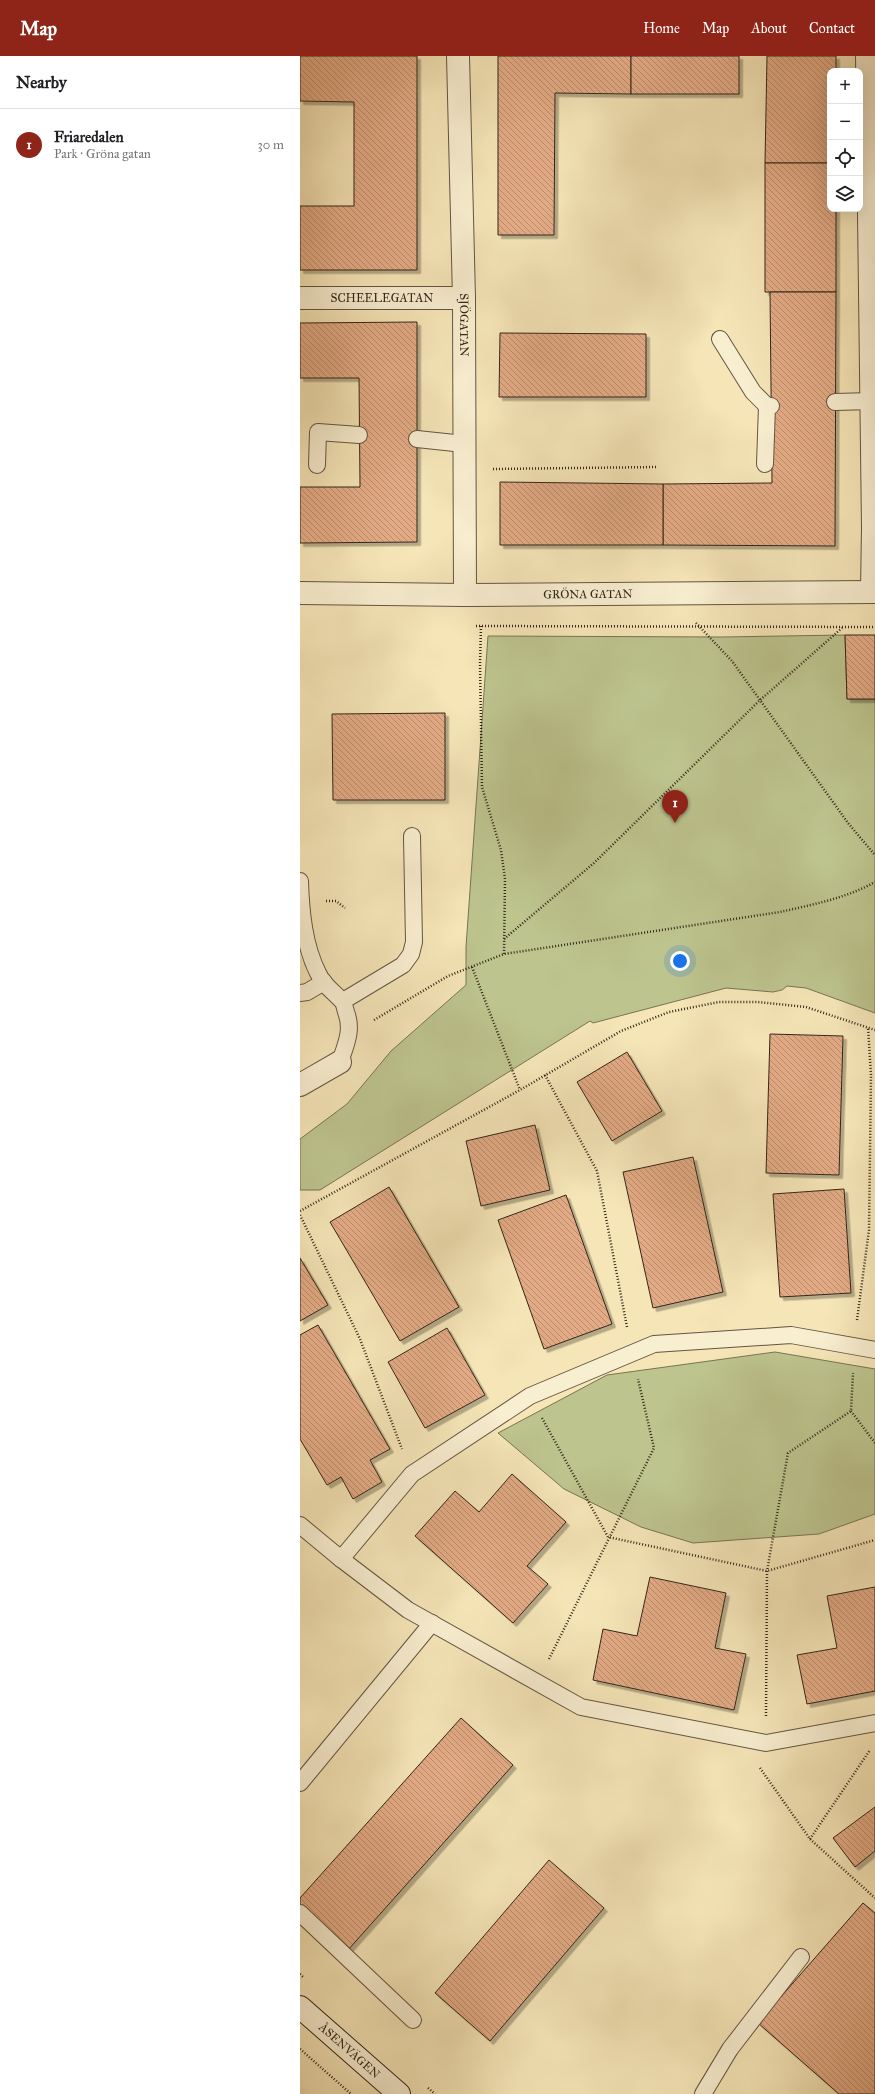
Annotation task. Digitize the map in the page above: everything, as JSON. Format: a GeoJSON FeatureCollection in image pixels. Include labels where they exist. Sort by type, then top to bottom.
{"type":"FeatureCollection","features":[{"type":"Feature","properties":{"kind":"street","name":"SJÖGATAN"},"geometry":{"type":"LineString","coordinates":[[458,56],[464,298],[465,595]]}},
{"type":"Feature","properties":{"kind":"street"},"geometry":{"type":"LineString","coordinates":[[867,56],[874,592]]}},
{"type":"Feature","properties":{"kind":"street","name":"SCHEELEGATAN"},"geometry":{"type":"LineString","coordinates":[[300,298],[464,298]]}},
{"type":"Feature","properties":{"kind":"street","name":"GRÖNA GATAN"},"geometry":{"type":"LineString","coordinates":[[300,593],[465,595],[874,592]]}},
{"type":"Feature","properties":{"kind":"street"},"geometry":{"type":"LineString","coordinates":[[300,1085],[340,1062]]}},
{"type":"Feature","properties":{"kind":"street","name":"ÅSENVÄGEN"},"geometry":{"type":"LineString","coordinates":[[300,2007],[399,2094]]}},
{"type":"Feature","properties":{"kind":"lane"},"geometry":{"type":"LineString","coordinates":[[720,339],[753,392],[769,406],[765,464]]}},
{"type":"Feature","properties":{"kind":"lane"},"geometry":{"type":"LineString","coordinates":[[836,402],[872,401]]}},
{"type":"Feature","properties":{"kind":"lane"},"geometry":{"type":"LineString","coordinates":[[317,465],[318,432],[359,435]]}},
{"type":"Feature","properties":{"kind":"lane"},"geometry":{"type":"LineString","coordinates":[[417,439],[464,444]]}},
{"type":"Feature","properties":{"kind":"lane"},"geometry":{"type":"LineString","coordinates":[[343,1001],[403,964],[411,954],[414,942],[412,836]]}},
{"type":"Feature","properties":{"kind":"lane"},"geometry":{"type":"LineString","coordinates":[[300,881],[300,910],[308,948],[318,974],[330,992],[343,1001],[350,1022],[349,1035],[340,1062]]}},
{"type":"Feature","properties":{"kind":"lane"},"geometry":{"type":"LineString","coordinates":[[300,993],[307,992],[324,982]]}},
{"type":"Feature","properties":{"kind":"lane"},"geometry":{"type":"LineString","coordinates":[[341,1560],[412,1474],[530,1396],[654,1344],[791,1335],[875,1350]]}},
{"type":"Feature","properties":{"kind":"lane"},"geometry":{"type":"LineString","coordinates":[[300,1525],[341,1560],[408,1610],[581,1707],[766,1743],[875,1723]]}},
{"type":"Feature","properties":{"kind":"lane"},"geometry":{"type":"LineString","coordinates":[[300,1783],[432,1623]]}},
{"type":"Feature","properties":{"kind":"lane"},"geometry":{"type":"LineString","coordinates":[[300,1913],[413,2020]]}},
{"type":"Feature","properties":{"kind":"lane"},"geometry":{"type":"LineString","coordinates":[[703,2094],[730,2049],[801,1957]]}},
{"type":"Feature","properties":{"kind":"path"},"geometry":{"type":"LineString","coordinates":[[464,469],[657,467]]}},
{"type":"Feature","properties":{"kind":"path"},"geometry":{"type":"LineString","coordinates":[[465,595],[482,626],[480,664],[482,787],[501,850],[505,879],[504,954]]}},
{"type":"Feature","properties":{"kind":"path"},"geometry":{"type":"LineString","coordinates":[[875,627],[701,627],[732,661],[759,701],[848,823],[875,855]]}},
{"type":"Feature","properties":{"kind":"path"},"geometry":{"type":"LineString","coordinates":[[504,939],[594,863],[759,701],[842,628]]}},
{"type":"Feature","properties":{"kind":"path"},"geometry":{"type":"LineString","coordinates":[[371,1022],[448,976],[504,954],[780,912],[819,903],[868,886],[875,882]]}},
{"type":"Feature","properties":{"kind":"path"},"geometry":{"type":"LineString","coordinates":[[472,967],[520,1090]]}},
{"type":"Feature","properties":{"kind":"path"},"geometry":{"type":"LineString","coordinates":[[300,1210],[520,1090],[621,1031],[669,1012],[719,1002],[758,1002],[806,1006],[875,1030]]}},
{"type":"Feature","properties":{"kind":"path"},"geometry":{"type":"LineString","coordinates":[[868,1027],[871,1075],[869,1230],[854,1346],[851,1411],[875,1443]]}},
{"type":"Feature","properties":{"kind":"path"},"geometry":{"type":"LineString","coordinates":[[300,1215],[360,1339],[412,1474]]}},
{"type":"Feature","properties":{"kind":"path"},"geometry":{"type":"LineString","coordinates":[[530,1396],[608,1537],[767,1571],[875,1540]]}},
{"type":"Feature","properties":{"kind":"path"},"geometry":{"type":"LineString","coordinates":[[766,1743],[767,1571],[788,1453],[851,1411]]}},
{"type":"Feature","properties":{"kind":"path"},"geometry":{"type":"LineString","coordinates":[[748,1740],[753,1755],[763,1774],[810,1839],[875,1898]]}},
{"type":"Feature","properties":{"kind":"path"},"geometry":{"type":"LineString","coordinates":[[810,1839],[871,1748]]}},
{"type":"Feature","properties":{"kind":"path"},"geometry":{"type":"LineString","coordinates":[[300,2049],[351,2094]]}},
{"type":"Feature","properties":{"kind":"green space"},"geometry":{"type":"Polygon","coordinates":[[[845,635],[847,699],[875,699],[875,1013],[806,988],[787,986],[782,990],[773,992],[726,988],[593,1023],[590,1021],[320,1190],[300,1190],[300,1139],[347,1104],[391,1051],[466,985],[466,947],[488,636],[722,637],[845,635]]]}},
{"type":"Feature","properties":{"kind":"green space"},"geometry":{"type":"Polygon","coordinates":[[[775,1352],[875,1369],[875,1514],[819,1534],[693,1543],[641,1527],[564,1489],[498,1433],[607,1375],[775,1352]]]}},
{"type":"Feature","properties":{"kind":"building"},"geometry":{"type":"Polygon","coordinates":[[[300,56],[417,56],[417,270],[300,270],[300,206],[354,206],[354,102],[300,101],[300,56]]]}},
{"type":"Feature","properties":{"kind":"building"},"geometry":{"type":"Polygon","coordinates":[[[498,56],[631,56],[631,94],[555,93],[554,235],[498,235],[498,56]]]}},
{"type":"Feature","properties":{"kind":"building"},"geometry":{"type":"Polygon","coordinates":[[[631,56],[739,56],[739,94],[631,94],[631,56]]]}},
{"type":"Feature","properties":{"kind":"building"},"geometry":{"type":"Polygon","coordinates":[[[767,56],[836,56],[836,68],[827,68],[827,163],[765,163],[767,56]]]}},
{"type":"Feature","properties":{"kind":"building"},"geometry":{"type":"Polygon","coordinates":[[[765,163],[827,163],[827,212],[836,212],[836,292],[765,292],[765,163]]]}},
{"type":"Feature","properties":{"kind":"building"},"geometry":{"type":"Polygon","coordinates":[[[770,292],[836,292],[835,546],[663,545],[663,484],[772,483],[770,292]]]}},
{"type":"Feature","properties":{"kind":"building"},"geometry":{"type":"Polygon","coordinates":[[[417,322],[417,542],[300,543],[300,487],[360,487],[359,378],[300,378],[300,323],[417,322]]]}},
{"type":"Feature","properties":{"kind":"building"},"geometry":{"type":"Polygon","coordinates":[[[500,333],[646,334],[646,397],[499,397],[500,333]]]}},
{"type":"Feature","properties":{"kind":"building"},"geometry":{"type":"Polygon","coordinates":[[[500,482],[663,484],[663,545],[500,545],[500,482]]]}},
{"type":"Feature","properties":{"kind":"building"},"geometry":{"type":"Polygon","coordinates":[[[845,635],[875,635],[875,699],[847,699],[845,635]]]}},
{"type":"Feature","properties":{"kind":"building"},"geometry":{"type":"Polygon","coordinates":[[[445,713],[445,800],[333,800],[332,714],[445,713]]]}},
{"type":"Feature","properties":{"kind":"building"},"geometry":{"type":"Polygon","coordinates":[[[770,1034],[843,1036],[839,1175],[766,1173],[770,1034]]]}},
{"type":"Feature","properties":{"kind":"building"},"geometry":{"type":"Polygon","coordinates":[[[627,1052],[662,1111],[612,1141],[577,1082],[627,1052]]]}},
{"type":"Feature","properties":{"kind":"building"},"geometry":{"type":"Polygon","coordinates":[[[535,1125],[550,1190],[481,1206],[466,1141],[535,1125]]]}},
{"type":"Feature","properties":{"kind":"building"},"geometry":{"type":"Polygon","coordinates":[[[693,1157],[723,1292],[653,1308],[623,1172],[693,1157]]]}},
{"type":"Feature","properties":{"kind":"building"},"geometry":{"type":"Polygon","coordinates":[[[389,1187],[459,1307],[400,1341],[330,1222],[389,1187]]]}},
{"type":"Feature","properties":{"kind":"building"},"geometry":{"type":"Polygon","coordinates":[[[844,1189],[851,1293],[780,1297],[773,1194],[844,1189]]]}},
{"type":"Feature","properties":{"kind":"building"},"geometry":{"type":"Polygon","coordinates":[[[566,1195],[612,1324],[544,1349],[498,1220],[566,1195]]]}},
{"type":"Feature","properties":{"kind":"building"},"geometry":{"type":"Polygon","coordinates":[[[300,1258],[328,1305],[300,1321],[300,1258]]]}},
{"type":"Feature","properties":{"kind":"building"},"geometry":{"type":"Polygon","coordinates":[[[318,1325],[390,1449],[370,1460],[382,1482],[353,1499],[341,1477],[327,1485],[300,1439],[300,1335],[318,1325]]]}},
{"type":"Feature","properties":{"kind":"building"},"geometry":{"type":"Polygon","coordinates":[[[447,1328],[485,1395],[425,1428],[388,1362],[447,1328]]]}},
{"type":"Feature","properties":{"kind":"building"},"geometry":{"type":"Polygon","coordinates":[[[512,1474],[566,1522],[527,1566],[548,1584],[513,1623],[415,1536],[455,1491],[479,1512],[512,1474]]]}},
{"type":"Feature","properties":{"kind":"building"},"geometry":{"type":"Polygon","coordinates":[[[650,1577],[726,1593],[715,1648],[746,1654],[734,1710],[593,1680],[603,1629],[637,1636],[650,1577]]]}},
{"type":"Feature","properties":{"kind":"building"},"geometry":{"type":"Polygon","coordinates":[[[875,1587],[875,1691],[807,1704],[797,1655],[837,1648],[827,1596],[875,1587]]]}},
{"type":"Feature","properties":{"kind":"building"},"geometry":{"type":"Polygon","coordinates":[[[461,1718],[513,1765],[348,1950],[300,1907],[300,1898],[461,1718]]]}},
{"type":"Feature","properties":{"kind":"building"},"geometry":{"type":"Polygon","coordinates":[[[875,1807],[875,1851],[855,1867],[833,1838],[875,1807]]]}},
{"type":"Feature","properties":{"kind":"building"},"geometry":{"type":"Polygon","coordinates":[[[549,1860],[604,1908],[490,2041],[435,1993],[549,1860]]]}},
{"type":"Feature","properties":{"kind":"building"},"geometry":{"type":"Polygon","coordinates":[[[863,1903],[875,1913],[875,2094],[839,2094],[758,2023],[863,1903]]]}},
{"type":"Feature","properties":{"kind":"place","name":"Friaredalen"},"geometry":{"type":"Point","coordinates":[675,823]}}]}
